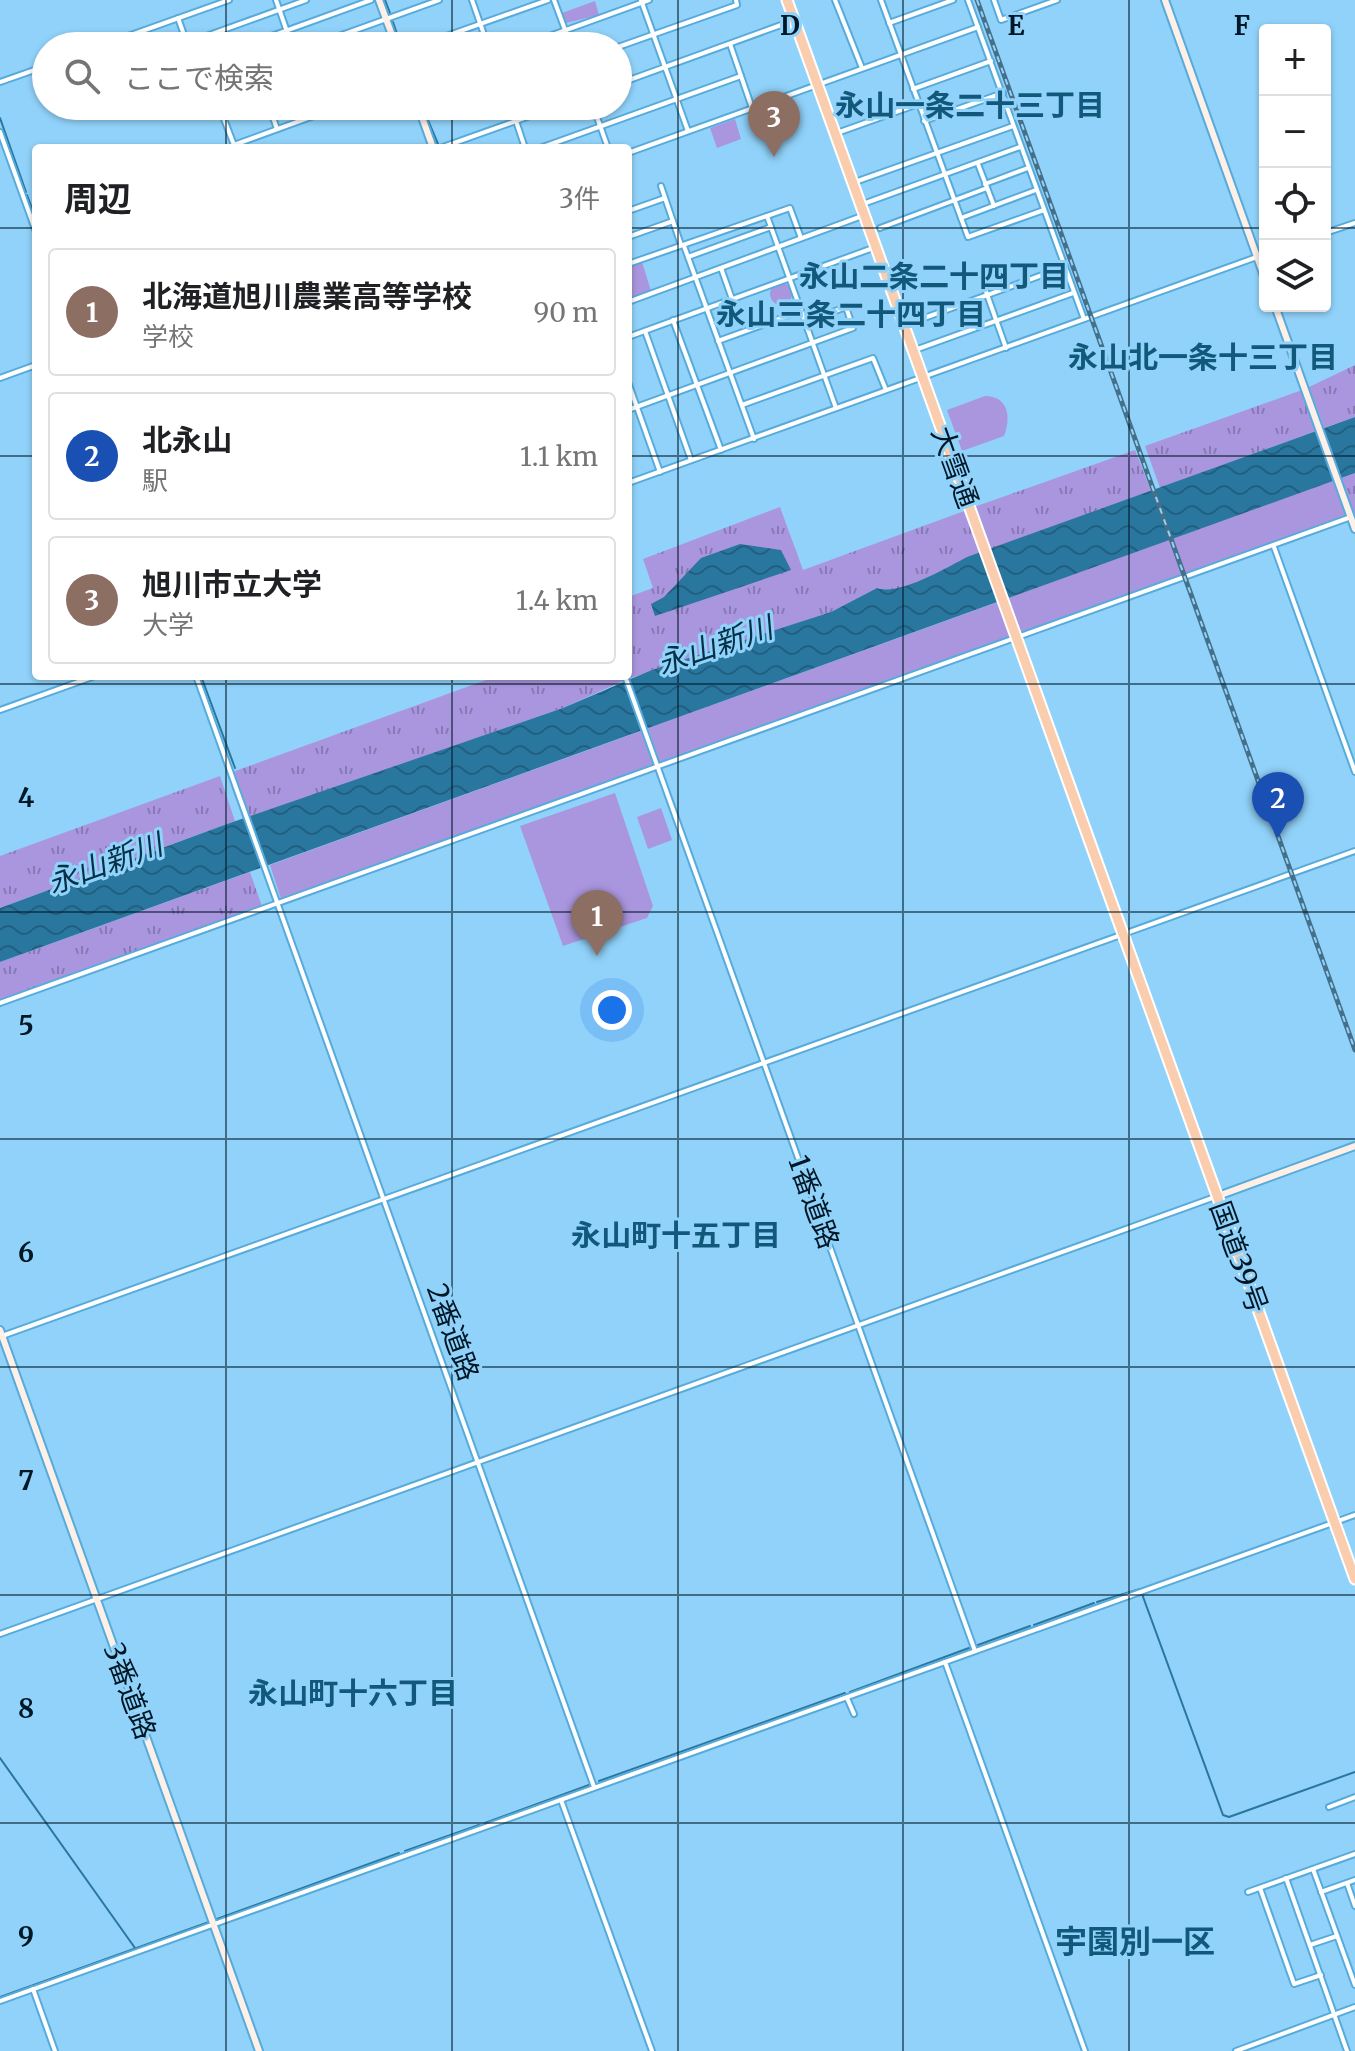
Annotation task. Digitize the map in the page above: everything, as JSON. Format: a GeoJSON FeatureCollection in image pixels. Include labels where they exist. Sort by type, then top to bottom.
{"type":"FeatureCollection","features":[{"type":"Feature","properties":{"kind":"highway","name":"大雪通"},"geometry":{"type":"LineString","coordinates":[[787,0],[1124,934]]}},
{"type":"Feature","properties":{"kind":"highway","name":"国道39号"},"geometry":{"type":"LineString","coordinates":[[1124,934],[1355,1579]]}},
{"type":"Feature","properties":{"kind":"street"},"geometry":{"type":"LineString","coordinates":[[139,32],[229,0]]}},
{"type":"Feature","properties":{"kind":"street"},"geometry":{"type":"LineString","coordinates":[[276,0],[287,31]]}},
{"type":"Feature","properties":{"kind":"street"},"geometry":{"type":"LineString","coordinates":[[222,32],[306,0]]}},
{"type":"Feature","properties":{"kind":"street"},"geometry":{"type":"LineString","coordinates":[[284,32],[371,0]]}},
{"type":"Feature","properties":{"kind":"street"},"geometry":{"type":"LineString","coordinates":[[379,0],[391,32]]}},
{"type":"Feature","properties":{"kind":"street"},"geometry":{"type":"LineString","coordinates":[[350,32],[439,0]]}},
{"type":"Feature","properties":{"kind":"street"},"geometry":{"type":"LineString","coordinates":[[472,0],[483,32]]}},
{"type":"Feature","properties":{"kind":"street"},"geometry":{"type":"LineString","coordinates":[[457,32],[548,0]]}},
{"type":"Feature","properties":{"kind":"street"},"geometry":{"type":"LineString","coordinates":[[554,0],[566,30]]}},
{"type":"Feature","properties":{"kind":"street"},"geometry":{"type":"LineString","coordinates":[[560,32],[649,0]]}},
{"type":"Feature","properties":{"kind":"street"},"geometry":{"type":"LineString","coordinates":[[632,42],[737,5],[736,0]]}},
{"type":"Feature","properties":{"kind":"street"},"geometry":{"type":"LineString","coordinates":[[835,0],[862,68]]}},
{"type":"Feature","properties":{"kind":"street"},"geometry":{"type":"LineString","coordinates":[[881,0],[968,237],[1044,210]]}},
{"type":"Feature","properties":{"kind":"street"},"geometry":{"type":"LineString","coordinates":[[889,23],[953,0]]}},
{"type":"Feature","properties":{"kind":"street"},"geometry":{"type":"LineString","coordinates":[[968,0],[1084,319]]}},
{"type":"Feature","properties":{"kind":"street"},"geometry":{"type":"LineString","coordinates":[[994,0],[1001,20],[1057,0]]}},
{"type":"Feature","properties":{"kind":"street"},"geometry":{"type":"LineString","coordinates":[[1165,0],[1259,251]]}},
{"type":"Feature","properties":{"kind":"street"},"geometry":{"type":"LineString","coordinates":[[642,1],[688,131]]}},
{"type":"Feature","properties":{"kind":"street"},"geometry":{"type":"LineString","coordinates":[[178,18],[183,32]]}},
{"type":"Feature","properties":{"kind":"street"},"geometry":{"type":"LineString","coordinates":[[632,79],[794,20]]}},
{"type":"Feature","properties":{"kind":"street"},"geometry":{"type":"LineString","coordinates":[[632,152],[978,27]]}},
{"type":"Feature","properties":{"kind":"street"},"geometry":{"type":"LineString","coordinates":[[730,44],[752,108]]}},
{"type":"Feature","properties":{"kind":"street"},"geometry":{"type":"LineString","coordinates":[[913,89],[991,61]]}},
{"type":"Feature","properties":{"kind":"street"},"geometry":{"type":"LineString","coordinates":[[0,82],[32,71]]}},
{"type":"Feature","properties":{"kind":"street"},"geometry":{"type":"LineString","coordinates":[[632,115],[741,76]]}},
{"type":"Feature","properties":{"kind":"street"},"geometry":{"type":"LineString","coordinates":[[924,121],[1003,93]]}},
{"type":"Feature","properties":{"kind":"street"},"geometry":{"type":"LineString","coordinates":[[835,134],[918,104]]}},
{"type":"Feature","properties":{"kind":"street"},"geometry":{"type":"LineString","coordinates":[[224,120],[234,144]]}},
{"type":"Feature","properties":{"kind":"street"},"geometry":{"type":"LineString","coordinates":[[274,120],[277,129]]}},
{"type":"Feature","properties":{"kind":"street"},"geometry":{"type":"LineString","coordinates":[[237,144],[303,120]]}},
{"type":"Feature","properties":{"kind":"street"},"geometry":{"type":"LineString","coordinates":[[423,120],[432,144]]}},
{"type":"Feature","properties":{"kind":"street"},"geometry":{"type":"LineString","coordinates":[[598,120],[607,144]]}},
{"type":"Feature","properties":{"kind":"street"},"geometry":{"type":"LineString","coordinates":[[551,144],[617,120]]}},
{"type":"Feature","properties":{"kind":"street"},"geometry":{"type":"LineString","coordinates":[[451,144],[516,121],[524,144]]}},
{"type":"Feature","properties":{"kind":"street"},"geometry":{"type":"LineString","coordinates":[[853,183],[1013,125]]}},
{"type":"Feature","properties":{"kind":"street"},"geometry":{"type":"LineString","coordinates":[[0,132],[32,221]]}},
{"type":"Feature","properties":{"kind":"street"},"geometry":{"type":"LineString","coordinates":[[861,204],[1021,147]]}},
{"type":"Feature","properties":{"kind":"street"},"geometry":{"type":"LineString","coordinates":[[978,163],[994,206]]}},
{"type":"Feature","properties":{"kind":"street"},"geometry":{"type":"LineString","coordinates":[[880,228],[1028,168]]}},
{"type":"Feature","properties":{"kind":"street"},"geometry":{"type":"LineString","coordinates":[[661,186],[754,439]]}},
{"type":"Feature","properties":{"kind":"street"},"geometry":{"type":"LineString","coordinates":[[961,218],[1036,190]]}},
{"type":"Feature","properties":{"kind":"street"},"geometry":{"type":"LineString","coordinates":[[632,210],[665,198]]}},
{"type":"Feature","properties":{"kind":"street"},"geometry":{"type":"LineString","coordinates":[[632,263],[790,208],[801,238]]}},
{"type":"Feature","properties":{"kind":"street"},"geometry":{"type":"LineString","coordinates":[[632,301],[864,215]]}},
{"type":"Feature","properties":{"kind":"street"},"geometry":{"type":"LineString","coordinates":[[767,216],[836,408]]}},
{"type":"Feature","properties":{"kind":"street"},"geometry":{"type":"LineString","coordinates":[[632,236],[673,221]]}},
{"type":"Feature","properties":{"kind":"street"},"geometry":{"type":"LineString","coordinates":[[1331,231],[1355,223]]}},
{"type":"Feature","properties":{"kind":"street"},"geometry":{"type":"LineString","coordinates":[[688,257],[771,227]]}},
{"type":"Feature","properties":{"kind":"street"},"geometry":{"type":"LineString","coordinates":[[632,336],[876,248]]}},
{"type":"Feature","properties":{"kind":"street"},"geometry":{"type":"LineString","coordinates":[[632,481],[1259,257]]}},
{"type":"Feature","properties":{"kind":"street"},"geometry":{"type":"LineString","coordinates":[[904,325],[1064,267]]}},
{"type":"Feature","properties":{"kind":"street"},"geometry":{"type":"LineString","coordinates":[[721,268],[732,299]]}},
{"type":"Feature","properties":{"kind":"street"},"geometry":{"type":"LineString","coordinates":[[983,283],[1006,348]]}},
{"type":"Feature","properties":{"kind":"street"},"geometry":{"type":"LineString","coordinates":[[913,351],[1074,293]]}},
{"type":"Feature","properties":{"kind":"street"},"geometry":{"type":"LineString","coordinates":[[632,408],[853,328],[846,307],[805,322]]}},
{"type":"Feature","properties":{"kind":"street"},"geometry":{"type":"LineString","coordinates":[[718,341],[801,311]]}},
{"type":"Feature","properties":{"kind":"street"},"geometry":{"type":"LineString","coordinates":[[1277,312],[1355,529]]}},
{"type":"Feature","properties":{"kind":"street"},"geometry":{"type":"LineString","coordinates":[[673,320],[721,450]]}},
{"type":"Feature","properties":{"kind":"street"},"geometry":{"type":"LineString","coordinates":[[645,331],[691,461]]}},
{"type":"Feature","properties":{"kind":"street"},"geometry":{"type":"LineString","coordinates":[[742,405],[873,358],[886,390]]}},
{"type":"Feature","properties":{"kind":"street"},"geometry":{"type":"LineString","coordinates":[[0,378],[32,366]]}},
{"type":"Feature","properties":{"kind":"street"},"geometry":{"type":"LineString","coordinates":[[632,393],[660,472]]}},
{"type":"Feature","properties":{"kind":"street"},"geometry":{"type":"LineString","coordinates":[[0,1003],[1353,518]]}},
{"type":"Feature","properties":{"kind":"street"},"geometry":{"type":"LineString","coordinates":[[1274,547],[1355,772]]}},
{"type":"Feature","properties":{"kind":"street"},"geometry":{"type":"LineString","coordinates":[[0,710],[84,680]]}},
{"type":"Feature","properties":{"kind":"street","name":"2番道路"},"geometry":{"type":"LineString","coordinates":[[197,680],[594,1787]]}},
{"type":"Feature","properties":{"kind":"street","name":"1番道路"},"geometry":{"type":"LineString","coordinates":[[626,680],[975,1651]]}},
{"type":"Feature","properties":{"kind":"street"},"geometry":{"type":"LineString","coordinates":[[1,1335],[1355,851]]}},
{"type":"Feature","properties":{"kind":"street"},"geometry":{"type":"LineString","coordinates":[[0,1634],[1355,1146]]}},
{"type":"Feature","properties":{"kind":"street","name":"3番道路"},"geometry":{"type":"LineString","coordinates":[[1,1335],[259,2051]]}},
{"type":"Feature","properties":{"kind":"street"},"geometry":{"type":"LineString","coordinates":[[0,2001],[1355,1515]]}},
{"type":"Feature","properties":{"kind":"street"},"geometry":{"type":"LineString","coordinates":[[945,1662],[1085,2051]]}},
{"type":"Feature","properties":{"kind":"street"},"geometry":{"type":"LineString","coordinates":[[847,1697],[854,1714]]}},
{"type":"Feature","properties":{"kind":"street"},"geometry":{"type":"LineString","coordinates":[[1329,1807],[1355,1797]]}},
{"type":"Feature","properties":{"kind":"street"},"geometry":{"type":"LineString","coordinates":[[561,1800],[652,2051]]}},
{"type":"Feature","properties":{"kind":"street"},"geometry":{"type":"LineString","coordinates":[[1248,1892],[1355,1854]]}},
{"type":"Feature","properties":{"kind":"street"},"geometry":{"type":"LineString","coordinates":[[1313,1869],[1354,1981]]}},
{"type":"Feature","properties":{"kind":"street"},"geometry":{"type":"LineString","coordinates":[[1286,1878],[1347,2051]]}},
{"type":"Feature","properties":{"kind":"street"},"geometry":{"type":"LineString","coordinates":[[1321,1892],[1355,1880]]}},
{"type":"Feature","properties":{"kind":"street"},"geometry":{"type":"LineString","coordinates":[[1347,1883],[1355,1906]]}},
{"type":"Feature","properties":{"kind":"street"},"geometry":{"type":"LineString","coordinates":[[1260,1888],[1294,1984],[1321,1975]]}},
{"type":"Feature","properties":{"kind":"street"},"geometry":{"type":"LineString","coordinates":[[1310,1945],[1337,1936]]}},
{"type":"Feature","properties":{"kind":"street"},"geometry":{"type":"LineString","coordinates":[[33,1989],[55,2051]]}},
{"type":"Feature","properties":{"kind":"street"},"geometry":{"type":"LineString","coordinates":[[1236,2051],[1355,2007]]}},
{"type":"Feature","properties":{"kind":"green space"},"geometry":{"type":"Polygon","coordinates":[[[595,1],[599,15],[566,23],[562,13],[595,1]]]}},
{"type":"Feature","properties":{"kind":"green space"},"geometry":{"type":"Polygon","coordinates":[[[735,119],[741,139],[717,148],[710,128],[735,119]]]}},
{"type":"Feature","properties":{"kind":"green space"},"geometry":{"type":"Polygon","coordinates":[[[642,262],[651,291],[632,298],[632,266],[642,262]]]}},
{"type":"Feature","properties":{"kind":"green space"},"geometry":{"type":"Polygon","coordinates":[[[781,283],[789,286],[792,294],[789,302],[781,305],[773,302],[770,294],[773,286],[781,283]]]}},
{"type":"Feature","properties":{"kind":"green space"},"geometry":{"type":"Polygon","coordinates":[[[1355,365],[1355,417],[1324,428],[1309,387],[1355,365]]]}},
{"type":"Feature","properties":{"kind":"green space"},"geometry":{"type":"Polygon","coordinates":[[[1302,390],[1316,431],[1160,488],[1145,446],[1302,390]]]}},
{"type":"Feature","properties":{"kind":"green space"},"geometry":{"type":"Polygon","coordinates":[[[985,396],[999,400],[1006,409],[1004,436],[962,451],[947,410],[985,396]]]}},
{"type":"Feature","properties":{"kind":"green space"},"geometry":{"type":"Polygon","coordinates":[[[1135,450],[1151,491],[990,549],[974,507],[1135,450]]]}},
{"type":"Feature","properties":{"kind":"green space"},"geometry":{"type":"Polygon","coordinates":[[[1355,473],[1355,514],[1354,515],[1341,478],[1355,473]]]}},
{"type":"Feature","properties":{"kind":"green space"},"geometry":{"type":"Polygon","coordinates":[[[1334,480],[1347,515],[1019,637],[1007,598],[1334,480]]]}},
{"type":"Feature","properties":{"kind":"green space"},"geometry":{"type":"Polygon","coordinates":[[[780,507],[803,570],[967,510],[982,552],[914,583],[888,590],[877,588],[831,612],[632,678],[632,596],[653,588],[643,559],[780,507]]]}},
{"type":"Feature","properties":{"kind":"green space"},"geometry":{"type":"Polygon","coordinates":[[[1001,601],[1013,639],[661,767],[648,728],[1001,601]]]}},
{"type":"Feature","properties":{"kind":"green space"},"geometry":{"type":"Polygon","coordinates":[[[486,680],[623,680],[563,708],[243,819],[227,774],[486,680]]]}},
{"type":"Feature","properties":{"kind":"green space"},"geometry":{"type":"Polygon","coordinates":[[[641,731],[655,769],[282,902],[270,865],[641,731]]]}},
{"type":"Feature","properties":{"kind":"green space"},"geometry":{"type":"Polygon","coordinates":[[[220,776],[235,821],[0,908],[0,856],[220,776]]]}},
{"type":"Feature","properties":{"kind":"green space"},"geometry":{"type":"Polygon","coordinates":[[[615,793],[653,906],[647,918],[563,946],[520,826],[615,793]]]}},
{"type":"Feature","properties":{"kind":"green space"},"geometry":{"type":"Polygon","coordinates":[[[661,808],[672,840],[648,849],[637,817],[661,808]]]}},
{"type":"Feature","properties":{"kind":"green space"},"geometry":{"type":"Polygon","coordinates":[[[250,872],[263,909],[0,1003],[0,962],[250,872]]]}},
{"type":"Feature","properties":{"kind":"water"},"geometry":{"type":"Polygon","coordinates":[[[1355,417],[1355,473],[0,962],[0,908],[227,824],[563,708],[652,670],[831,612],[877,588],[910,585],[967,557],[1355,417]]]}},
{"type":"Feature","properties":{"kind":"water"},"geometry":{"type":"Polygon","coordinates":[[[740,544],[781,550],[791,570],[655,616],[651,604],[664,597],[701,558],[740,544]]]}},
{"type":"Feature","properties":{"kind":"waterway"},"geometry":{"type":"LineString","coordinates":[[385,0],[390,13]]}},
{"type":"Feature","properties":{"kind":"waterway"},"geometry":{"type":"LineString","coordinates":[[393,22],[396,32]]}},
{"type":"Feature","properties":{"kind":"waterway"},"geometry":{"type":"LineString","coordinates":[[0,118],[26,192]]}},
{"type":"Feature","properties":{"kind":"waterway"},"geometry":{"type":"LineString","coordinates":[[428,120],[438,144]]}},
{"type":"Feature","properties":{"kind":"waterway"},"geometry":{"type":"LineString","coordinates":[[27,195],[32,208]]}},
{"type":"Feature","properties":{"kind":"waterway"},"geometry":{"type":"LineString","coordinates":[[202,680],[235,768]]}},
{"type":"Feature","properties":{"kind":"waterway"},"geometry":{"type":"LineString","coordinates":[[1097,1602],[1140,1589]]}},
{"type":"Feature","properties":{"kind":"waterway"},"geometry":{"type":"LineString","coordinates":[[1142,1594],[1223,1815],[1229,1817],[1355,1772]]}},
{"type":"Feature","properties":{"kind":"waterway"},"geometry":{"type":"LineString","coordinates":[[1034,1625],[1094,1603]]}},
{"type":"Feature","properties":{"kind":"waterway"},"geometry":{"type":"LineString","coordinates":[[978,1645],[1030,1626]]}},
{"type":"Feature","properties":{"kind":"waterway"},"geometry":{"type":"LineString","coordinates":[[850,1692],[969,1648]]}},
{"type":"Feature","properties":{"kind":"waterway"},"geometry":{"type":"LineString","coordinates":[[599,1781],[845,1693]]}},
{"type":"Feature","properties":{"kind":"waterway"},"geometry":{"type":"LineString","coordinates":[[0,1758],[135,1948]]}},
{"type":"Feature","properties":{"kind":"waterway"},"geometry":{"type":"LineString","coordinates":[[485,1823],[589,1785]]}},
{"type":"Feature","properties":{"kind":"waterway"},"geometry":{"type":"LineString","coordinates":[[405,1851],[479,1825]]}},
{"type":"Feature","properties":{"kind":"waterway"},"geometry":{"type":"LineString","coordinates":[[217,1919],[399,1853]]}},
{"type":"Feature","properties":{"kind":"waterway"},"geometry":{"type":"LineString","coordinates":[[0,1997],[209,1922]]}},
{"type":"Feature","properties":{"kind":"railway"},"geometry":{"type":"LineString","coordinates":[[977,0],[1355,1050]]}},
{"type":"Feature","properties":{"kind":"place","name":"旭川市立大学"},"geometry":{"type":"Point","coordinates":[774,157]}},
{"type":"Feature","properties":{"kind":"place","name":"北永山"},"geometry":{"type":"Point","coordinates":[1278,838]}},
{"type":"Feature","properties":{"kind":"place","name":"北海道旭川農業高等学校"},"geometry":{"type":"Point","coordinates":[597,956]}},
{"type":"Feature","properties":{"kind":"district","name":"永山一条二十三丁目"},"geometry":{"type":"Point","coordinates":[970,106]}},
{"type":"Feature","properties":{"kind":"district","name":"永山二条二十四丁目"},"geometry":{"type":"Point","coordinates":[934,277]}},
{"type":"Feature","properties":{"kind":"district","name":"永山三条二十四丁目"},"geometry":{"type":"Point","coordinates":[851,315]}},
{"type":"Feature","properties":{"kind":"district","name":"永山北一条十三丁目"},"geometry":{"type":"Point","coordinates":[1203,358]}},
{"type":"Feature","properties":{"kind":"district","name":"永山町十五丁目"},"geometry":{"type":"Point","coordinates":[676,1236]}},
{"type":"Feature","properties":{"kind":"district","name":"永山町十六丁目"},"geometry":{"type":"Point","coordinates":[353,1694]}},
{"type":"Feature","properties":{"kind":"district","name":"宇園別一区"},"geometry":{"type":"Point","coordinates":[1135,1942]}},
{"type":"Feature","properties":{"kind":"water label","name":"永山新川"},"geometry":{"type":"Point","coordinates":[715,646]}},
{"type":"Feature","properties":{"kind":"water label","name":"永山新川"},"geometry":{"type":"Point","coordinates":[105,864]}}]}
